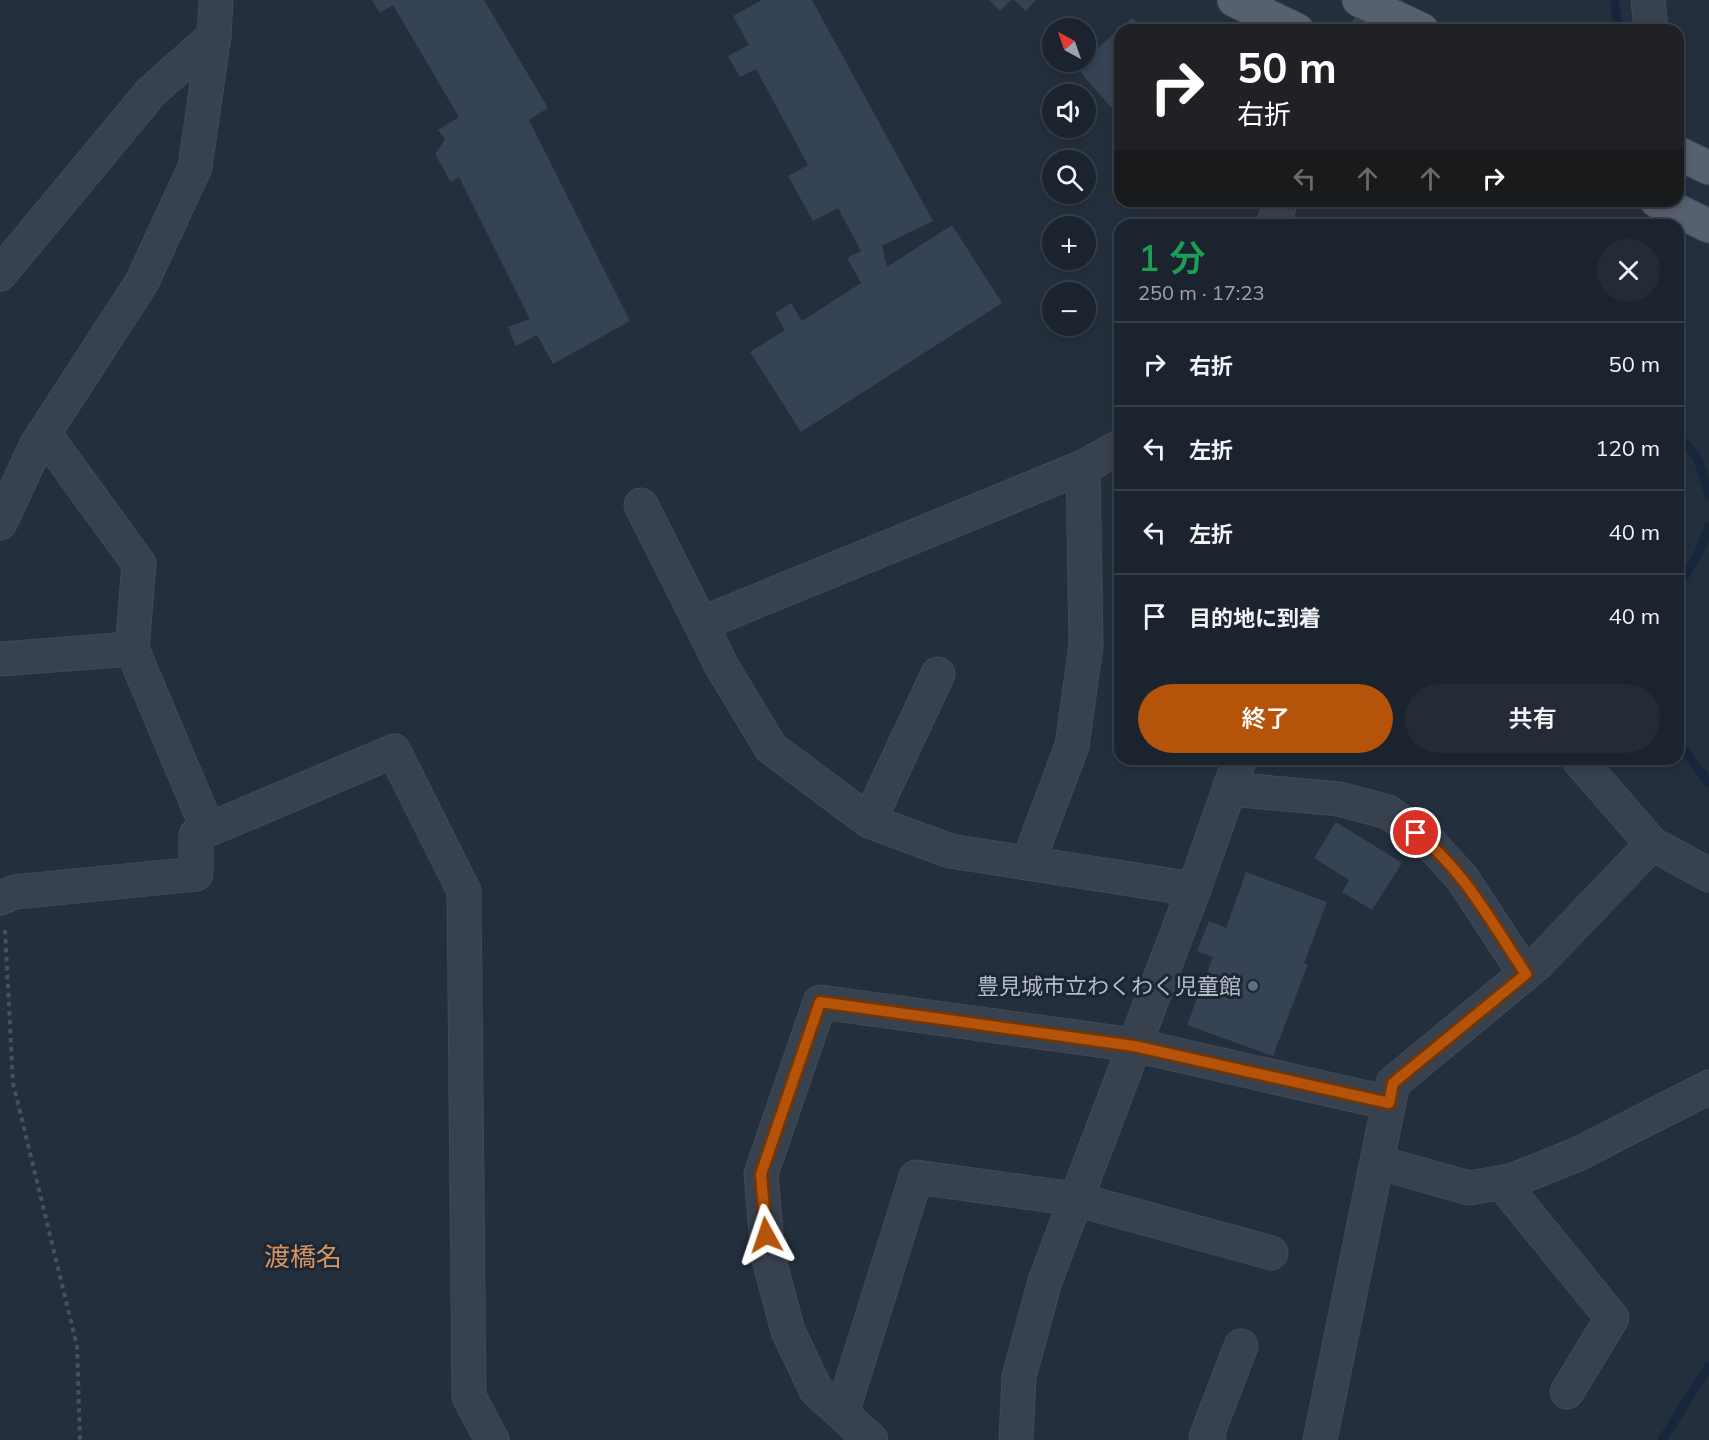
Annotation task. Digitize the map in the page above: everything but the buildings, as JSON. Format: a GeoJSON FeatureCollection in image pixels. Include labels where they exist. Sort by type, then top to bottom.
{"type":"FeatureCollection","features":[{"type":"Feature","properties":{"kind":"main road"},"geometry":{"type":"LineString","coordinates":[[1234,0],[1284,24]]}},
{"type":"Feature","properties":{"kind":"main road"},"geometry":{"type":"LineString","coordinates":[[1373,10],[1407,24]]}},
{"type":"Feature","properties":{"kind":"main road"},"geometry":{"type":"LineString","coordinates":[[1684,156],[1709,168]]}},
{"type":"Feature","properties":{"kind":"main road"},"geometry":{"type":"LineString","coordinates":[[1669,207],[1709,226]]}},
{"type":"Feature","properties":{"kind":"street"},"geometry":{"type":"LineString","coordinates":[[0,523],[44,433],[142,282],[195,167],[214,36],[216,0]]}},
{"type":"Feature","properties":{"kind":"street"},"geometry":{"type":"LineString","coordinates":[[1648,0],[1651,24]]}},
{"type":"Feature","properties":{"kind":"street"},"geometry":{"type":"LineString","coordinates":[[0,274],[150,92],[214,36]]}},
{"type":"Feature","properties":{"kind":"street"},"geometry":{"type":"LineString","coordinates":[[44,433],[140,564],[132,649],[208,829]]}},
{"type":"Feature","properties":{"kind":"street"},"geometry":{"type":"LineString","coordinates":[[701,624],[1083,467],[1114,450]]}},
{"type":"Feature","properties":{"kind":"street"},"geometry":{"type":"LineString","coordinates":[[1028,863],[1072,746],[1086,645],[1083,467]]}},
{"type":"Feature","properties":{"kind":"street"},"geometry":{"type":"LineString","coordinates":[[641,505],[721,665],[771,748],[869,821],[950,851],[1194,889]]}},
{"type":"Feature","properties":{"kind":"street"},"geometry":{"type":"LineString","coordinates":[[0,659],[132,649]]}},
{"type":"Feature","properties":{"kind":"street"},"geometry":{"type":"LineString","coordinates":[[869,821],[938,674]]}},
{"type":"Feature","properties":{"kind":"street"},"geometry":{"type":"LineString","coordinates":[[2,897],[15,892],[196,874],[196,835],[394,751],[464,891],[469,1397],[492,1440]]}},
{"type":"Feature","properties":{"kind":"street"},"geometry":{"type":"LineString","coordinates":[[1016,1440],[1019,1377],[1045,1281],[1194,889],[1238,765]]}},
{"type":"Feature","properties":{"kind":"street"},"geometry":{"type":"LineString","coordinates":[[1583,765],[1652,844],[1709,875]]}},
{"type":"Feature","properties":{"kind":"street"},"geometry":{"type":"LineString","coordinates":[[1229,789],[1339,799],[1388,812],[1430,843],[1462,878],[1526,974]]}},
{"type":"Feature","properties":{"kind":"street"},"geometry":{"type":"LineString","coordinates":[[1320,1440],[1393,1083],[1526,974],[1652,844]]}},
{"type":"Feature","properties":{"kind":"street"},"geometry":{"type":"LineString","coordinates":[[871,1440],[816,1390],[789,1331],[768,1256],[761,1174],[820,1002],[1134,1046],[1389,1103]]}},
{"type":"Feature","properties":{"kind":"street"},"geometry":{"type":"LineString","coordinates":[[1377,1162],[1468,1188],[1502,1183],[1578,1154],[1709,1087]]}},
{"type":"Feature","properties":{"kind":"street"},"geometry":{"type":"LineString","coordinates":[[842,1413],[916,1177],[1075,1199],[1271,1254]]}},
{"type":"Feature","properties":{"kind":"street"},"geometry":{"type":"LineString","coordinates":[[1502,1183],[1612,1318],[1567,1392]]}},
{"type":"Feature","properties":{"kind":"street"},"geometry":{"type":"LineString","coordinates":[[1209,1440],[1206,1437],[1241,1346]]}},
{"type":"Feature","properties":{"kind":"path"},"geometry":{"type":"LineString","coordinates":[[2,897],[13,1083],[77,1346],[80,1440]]}},
{"type":"Feature","properties":{"kind":"waterway"},"geometry":{"type":"LineString","coordinates":[[1614,0],[1618,24]]}},
{"type":"Feature","properties":{"kind":"waterway"},"geometry":{"type":"LineString","coordinates":[[1684,443],[1697,457],[1709,495]]}},
{"type":"Feature","properties":{"kind":"waterway"},"geometry":{"type":"LineString","coordinates":[[1684,577],[1699,552],[1709,526]]}},
{"type":"Feature","properties":{"kind":"waterway"},"geometry":{"type":"LineString","coordinates":[[1684,750],[1709,783]]}},
{"type":"Feature","properties":{"kind":"waterway"},"geometry":{"type":"LineString","coordinates":[[1662,1440],[1709,1366]]}},
{"type":"Feature","properties":{"kind":"place","name":"豊見城市立わくわく児童館"},"geometry":{"type":"Point","coordinates":[1253,986]}},
{"type":"Feature","properties":{"kind":"district","name":"渡橋名"},"geometry":{"type":"Point","coordinates":[303,1256]}},
{"type":"Feature","properties":{"kind":"route"},"geometry":{"type":"LineString","coordinates":[[766,1235],[761,1174],[820,1002],[1134,1046],[1389,1103],[1393,1083],[1526,974],[1462,878],[1430,843],[1416,833]]}}]}
